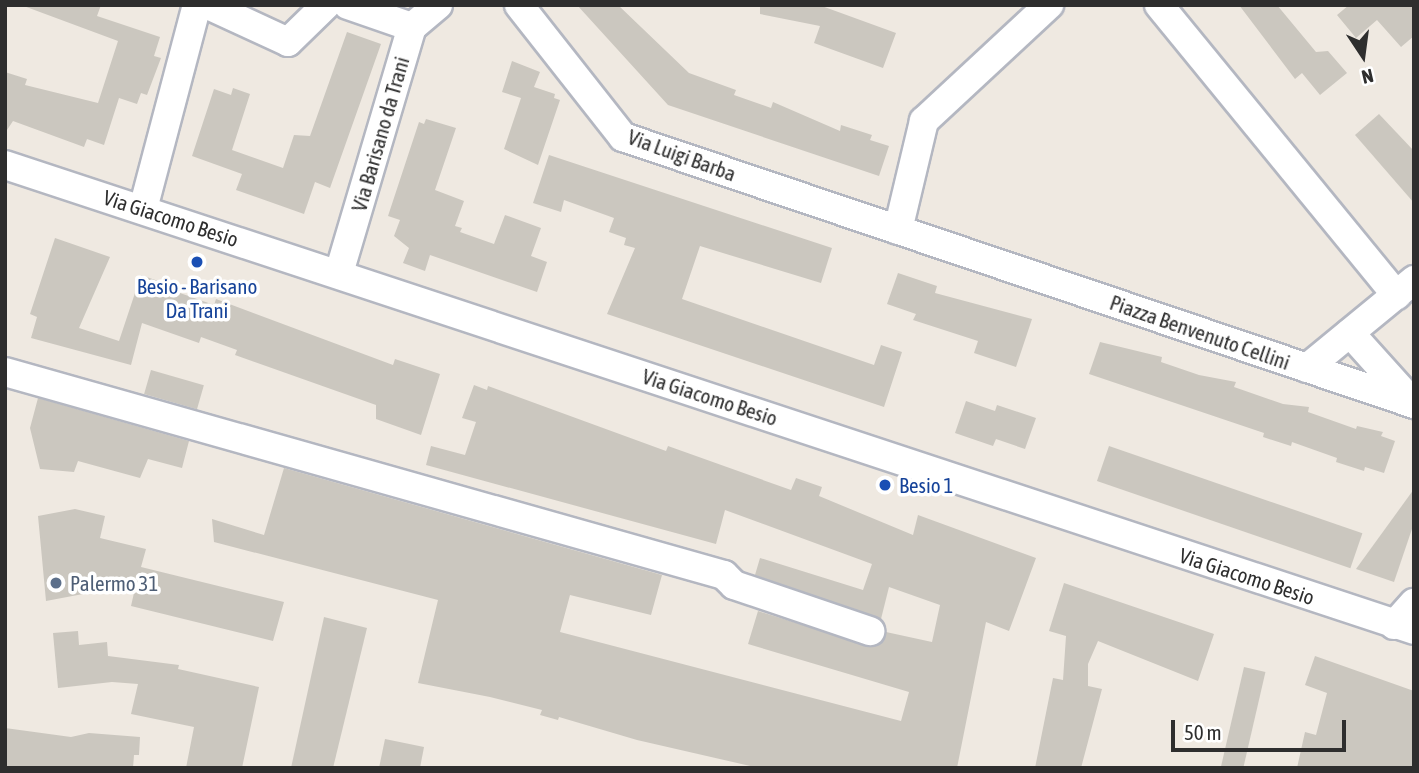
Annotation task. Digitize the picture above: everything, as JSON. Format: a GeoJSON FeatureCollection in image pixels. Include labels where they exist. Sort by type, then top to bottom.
{"type":"FeatureCollection","features":[{"type":"Feature","properties":{"kind":"street"},"geometry":{"type":"LineString","coordinates":[[143,209],[197,5]]}},
{"type":"Feature","properties":{"kind":"street"},"geometry":{"type":"LineString","coordinates":[[208,5],[288,42],[326,5]]}},
{"type":"Feature","properties":{"kind":"street"},"geometry":{"type":"LineString","coordinates":[[348,5],[412,27]]}},
{"type":"Feature","properties":{"kind":"street","name":"Via Barisano da Trani"},"geometry":{"type":"LineString","coordinates":[[340,273],[412,27],[438,5]]}},
{"type":"Feature","properties":{"kind":"street","name":"Via Luigi Barba"},"geometry":{"type":"LineString","coordinates":[[519,5],[622,137],[898,230]]}},
{"type":"Feature","properties":{"kind":"street"},"geometry":{"type":"LineString","coordinates":[[898,230],[924,121],[1049,5]]}},
{"type":"Feature","properties":{"kind":"street","name":"Piazza Benvenuto Cellini"},"geometry":{"type":"LineString","coordinates":[[898,230],[1307,368],[1405,287],[1158,5]]}},
{"type":"Feature","properties":{"kind":"street","name":"Via Giacomo Besio"},"geometry":{"type":"LineString","coordinates":[[5,165],[340,273],[1404,627]]}},
{"type":"Feature","properties":{"kind":"street"},"geometry":{"type":"LineString","coordinates":[[1350,333],[1414,404]]}},
{"type":"Feature","properties":{"kind":"street"},"geometry":{"type":"LineString","coordinates":[[1307,368],[1414,404]]}},
{"type":"Feature","properties":{"kind":"street"},"geometry":{"type":"LineString","coordinates":[[5,372],[724,575],[734,585],[870,631]]}},
{"type":"Feature","properties":{"kind":"street"},"geometry":{"type":"LineString","coordinates":[[1404,627],[1414,603]]}},
{"type":"Feature","properties":{"kind":"building"},"geometry":{"type":"Polygon","coordinates":[[[21,5],[101,5],[97,16],[160,37],[154,56],[161,58],[147,95],[141,93],[137,104],[119,98],[104,145],[87,139],[84,147],[13,121],[5,133],[5,72],[27,79],[25,85],[98,103],[118,41],[21,5]]]}},
{"type":"Feature","properties":{"kind":"building"},"geometry":{"type":"Polygon","coordinates":[[[577,5],[618,5],[689,73],[736,90],[734,95],[771,108],[773,102],[840,131],[841,125],[872,135],[870,140],[889,146],[879,176],[668,105],[577,5]]]}},
{"type":"Feature","properties":{"kind":"building"},"geometry":{"type":"Polygon","coordinates":[[[760,5],[819,5],[896,33],[883,68],[814,43],[820,26],[760,14],[760,5]]]}},
{"type":"Feature","properties":{"kind":"building"},"geometry":{"type":"Polygon","coordinates":[[[1239,5],[1277,5],[1316,52],[1328,51],[1347,73],[1320,95],[1302,73],[1295,79],[1239,5]]]}},
{"type":"Feature","properties":{"kind":"building"},"geometry":{"type":"Polygon","coordinates":[[[1349,5],[1414,5],[1414,36],[1401,47],[1377,20],[1356,38],[1337,15],[1349,5]]]}},
{"type":"Feature","properties":{"kind":"building"},"geometry":{"type":"Polygon","coordinates":[[[347,32],[381,44],[330,188],[315,182],[304,214],[236,190],[242,174],[192,156],[214,89],[231,95],[233,88],[250,94],[232,150],[283,168],[294,135],[310,136],[347,32]]]}},
{"type":"Feature","properties":{"kind":"building"},"geometry":{"type":"Polygon","coordinates":[[[512,61],[540,72],[534,87],[555,94],[554,98],[560,100],[538,165],[504,149],[521,98],[502,92],[512,61]]]}},
{"type":"Feature","properties":{"kind":"building"},"geometry":{"type":"Polygon","coordinates":[[[1379,114],[1414,151],[1414,203],[1355,135],[1379,114]]]}},
{"type":"Feature","properties":{"kind":"building"},"geometry":{"type":"Polygon","coordinates":[[[426,119],[456,128],[435,190],[464,201],[455,226],[462,228],[460,232],[494,244],[505,215],[541,228],[531,256],[547,262],[537,292],[430,255],[425,271],[403,263],[409,248],[394,236],[400,220],[388,216],[419,122],[424,124],[426,119]]]}},
{"type":"Feature","properties":{"kind":"building"},"geometry":{"type":"Polygon","coordinates":[[[549,155],[832,248],[821,283],[700,246],[682,299],[874,365],[881,345],[902,352],[884,407],[607,314],[635,248],[624,245],[626,238],[609,232],[614,218],[564,200],[561,212],[533,203],[549,155]]]}},
{"type":"Feature","properties":{"kind":"building"},"geometry":{"type":"Polygon","coordinates":[[[55,238],[110,257],[79,328],[119,341],[141,275],[181,289],[180,293],[214,305],[216,299],[393,365],[395,359],[440,374],[421,435],[376,419],[376,405],[235,355],[237,350],[201,337],[199,343],[142,323],[131,365],[31,338],[37,317],[30,314],[55,238]]]}},
{"type":"Feature","properties":{"kind":"building"},"geometry":{"type":"Polygon","coordinates":[[[898,273],[937,286],[935,293],[1032,319],[1016,367],[974,353],[978,341],[913,320],[916,314],[887,304],[898,273]]]}},
{"type":"Feature","properties":{"kind":"building"},"geometry":{"type":"Polygon","coordinates":[[[1100,342],[1162,357],[1161,362],[1199,375],[1236,382],[1234,387],[1283,404],[1309,407],[1308,412],[1356,429],[1357,426],[1383,432],[1381,436],[1395,441],[1384,473],[1365,467],[1364,471],[1336,462],[1337,458],[1292,442],[1291,446],[1263,437],[1264,433],[1089,374],[1100,342]]]}},
{"type":"Feature","properties":{"kind":"building"},"geometry":{"type":"Polygon","coordinates":[[[151,370],[204,385],[197,409],[144,394],[151,370]]]}},
{"type":"Feature","properties":{"kind":"building"},"geometry":{"type":"Polygon","coordinates":[[[474,385],[487,390],[488,386],[666,451],[668,446],[791,490],[796,478],[822,487],[819,496],[913,535],[918,515],[1036,558],[1009,631],[986,622],[957,768],[759,768],[637,740],[559,717],[558,720],[540,715],[542,710],[490,697],[418,683],[438,600],[214,542],[212,519],[264,535],[284,468],[662,575],[651,615],[570,595],[560,632],[901,721],[909,692],[748,644],[758,611],[873,647],[881,643],[886,632],[932,642],[940,605],[889,587],[881,619],[755,575],[760,558],[863,590],[872,564],[725,510],[716,544],[426,465],[431,446],[465,455],[476,422],[462,418],[474,385]]]}},
{"type":"Feature","properties":{"kind":"building"},"geometry":{"type":"Polygon","coordinates":[[[38,398],[189,441],[182,468],[148,459],[140,478],[78,461],[74,472],[40,469],[30,428],[38,398]]]}},
{"type":"Feature","properties":{"kind":"building"},"geometry":{"type":"Polygon","coordinates":[[[966,401],[995,411],[997,405],[1036,418],[1025,449],[996,439],[993,446],[955,433],[966,401]]]}},
{"type":"Feature","properties":{"kind":"building"},"geometry":{"type":"Polygon","coordinates":[[[1109,446],[1362,533],[1350,568],[1097,481],[1109,446]]]}},
{"type":"Feature","properties":{"kind":"building"},"geometry":{"type":"Polygon","coordinates":[[[1414,489],[1414,523],[1394,582],[1356,569],[1414,489]]]}},
{"type":"Feature","properties":{"kind":"building"},"geometry":{"type":"Polygon","coordinates":[[[75,509],[105,516],[100,538],[146,549],[141,567],[284,602],[273,641],[131,606],[136,584],[46,601],[38,516],[75,509]]]}},
{"type":"Feature","properties":{"kind":"building"},"geometry":{"type":"Polygon","coordinates":[[[1064,583],[1214,634],[1198,681],[1098,641],[1088,664],[1088,686],[1102,689],[1081,768],[1035,768],[1053,678],[1063,680],[1066,636],[1049,631],[1064,583]]]}},
{"type":"Feature","properties":{"kind":"building"},"geometry":{"type":"Polygon","coordinates":[[[324,617],[367,628],[333,768],[291,768],[324,617]]]}},
{"type":"Feature","properties":{"kind":"building"},"geometry":{"type":"Polygon","coordinates":[[[78,631],[79,645],[107,642],[108,656],[179,665],[178,669],[259,687],[242,768],[186,768],[194,727],[131,714],[138,684],[112,682],[58,688],[53,633],[78,631]]]}},
{"type":"Feature","properties":{"kind":"building"},"geometry":{"type":"Polygon","coordinates":[[[1315,656],[1414,691],[1414,768],[1297,768],[1305,732],[1316,735],[1327,693],[1305,685],[1315,656]]]}},
{"type":"Feature","properties":{"kind":"building"},"geometry":{"type":"Polygon","coordinates":[[[1244,667],[1265,672],[1243,768],[1221,767],[1244,667]]]}},
{"type":"Feature","properties":{"kind":"building"},"geometry":{"type":"Polygon","coordinates":[[[5,728],[71,737],[89,733],[140,737],[139,755],[134,755],[133,768],[5,768],[5,728]]]}},
{"type":"Feature","properties":{"kind":"building"},"geometry":{"type":"Polygon","coordinates":[[[385,739],[424,747],[420,768],[379,768],[385,739]]]}},
{"type":"Feature","properties":{"kind":"place","name":"Besio - Barisano Da Trani"},"geometry":{"type":"Point","coordinates":[197,262]}},
{"type":"Feature","properties":{"kind":"place","name":"Besio 1"},"geometry":{"type":"Point","coordinates":[885,485]}},
{"type":"Feature","properties":{"kind":"place","name":"Palermo 31"},"geometry":{"type":"Point","coordinates":[56,583]}}]}
